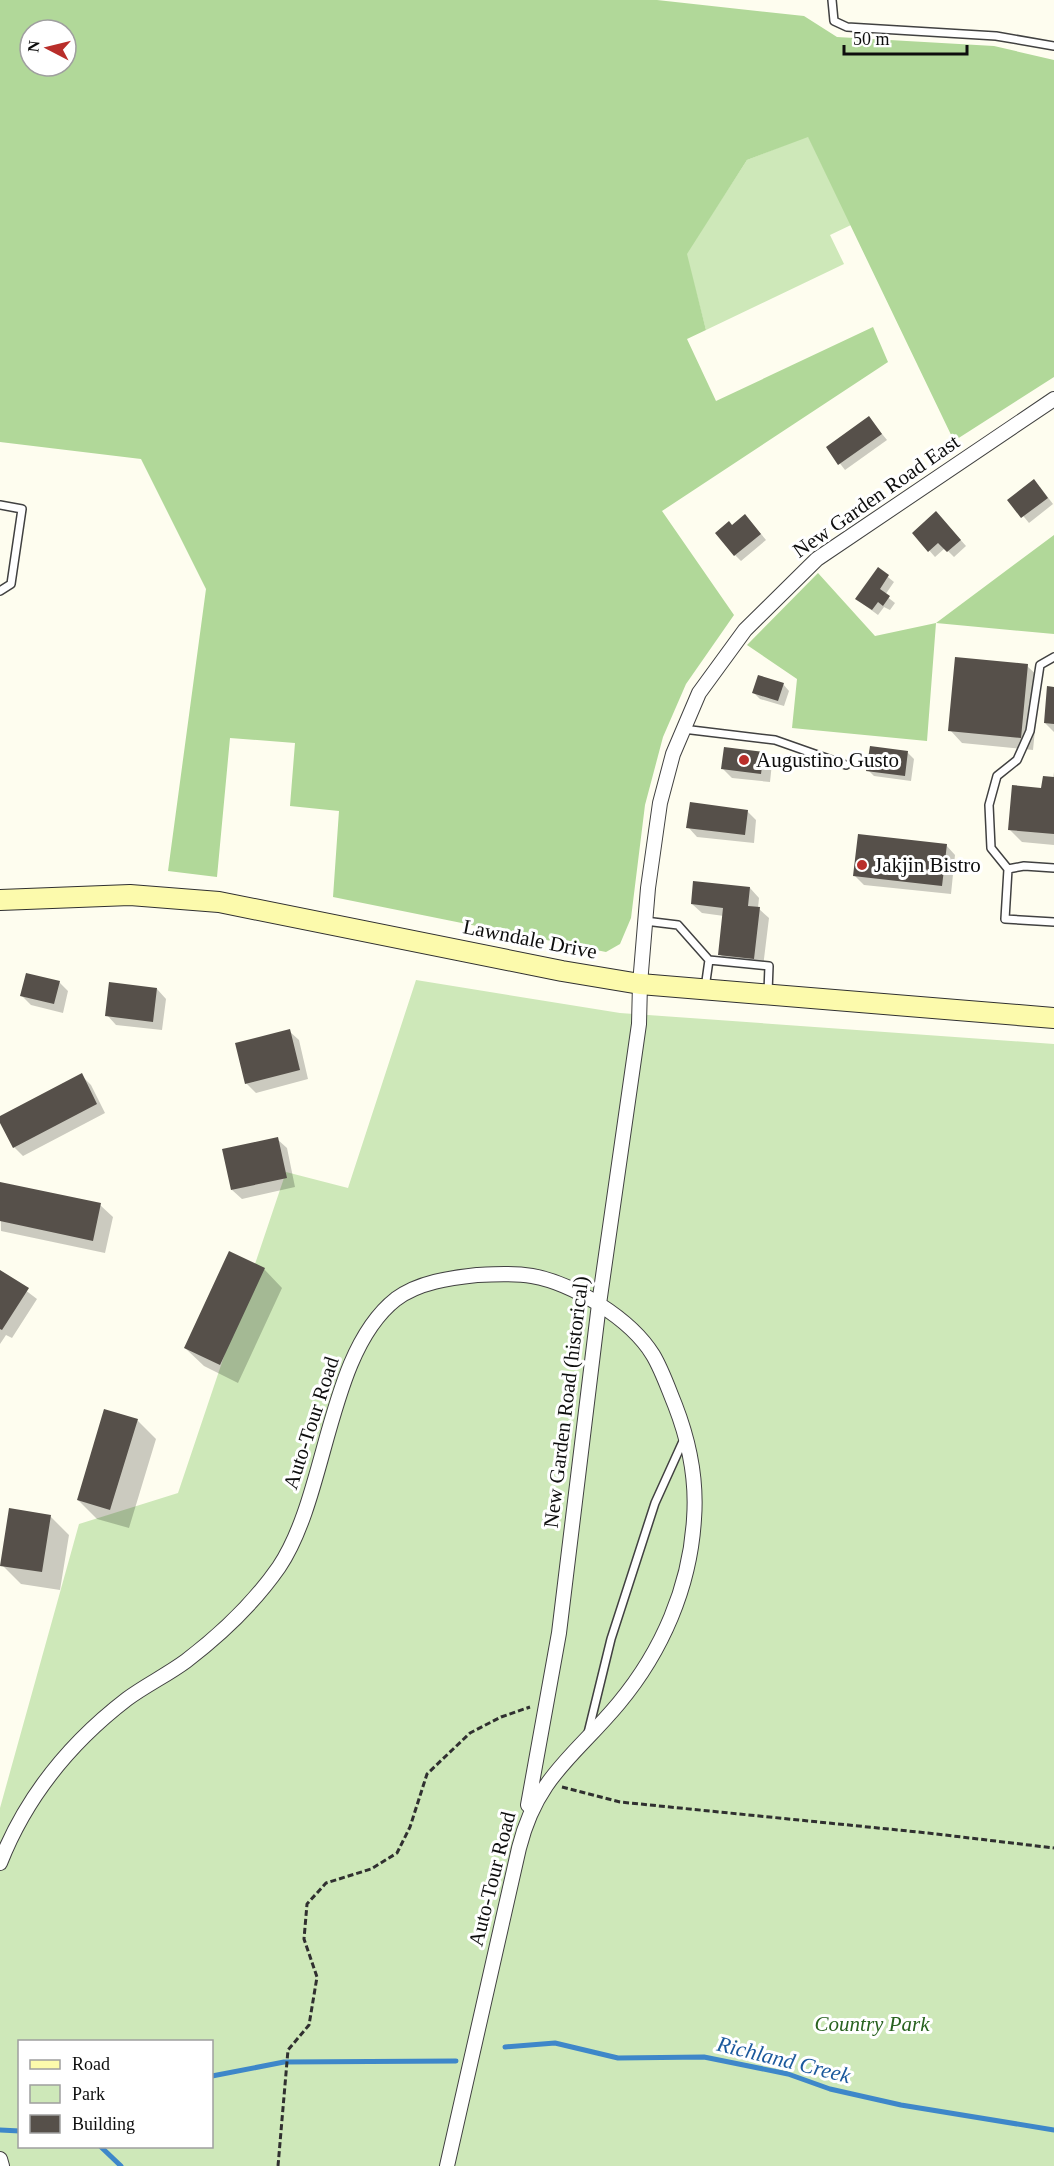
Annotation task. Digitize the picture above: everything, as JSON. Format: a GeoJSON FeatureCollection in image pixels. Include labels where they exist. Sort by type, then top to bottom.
{"type":"FeatureCollection","features":[{"type":"Feature","properties":{"kind":"main road","name":"Lawndale Drive"},"geometry":{"type":"LineString","coordinates":[[0,900],[130,895],[219,902],[639,984],[1054,1018]]}},
{"type":"Feature","properties":{"kind":"street","name":"New Garden Road East"},"geometry":{"type":"LineString","coordinates":[[639,984],[660,803],[673,754],[699,693],[745,630],[817,559],[1054,399]]}},
{"type":"Feature","properties":{"kind":"street","name":"New Garden Road (historical)"},"geometry":{"type":"LineString","coordinates":[[525,1825],[562,1610],[599,1304],[639,1024],[639,984]]}},
{"type":"Feature","properties":{"kind":"street","name":"Auto-Tour Road"},"geometry":{"type":"LineString","coordinates":[[0,1863],[46,1779],[77,1742],[128,1699],[186,1660],[218,1633],[254,1599],[281,1564],[311,1496],[344,1384],[359,1347],[376,1320],[396,1300],[415,1288],[444,1280],[506,1273],[534,1276],[559,1284],[599,1304],[652,1352],[686,1434],[693,1478],[694,1519],[685,1577],[662,1642],[622,1701],[547,1781],[525,1825],[447,2166]]}},
{"type":"Feature","properties":{"kind":"street"},"geometry":{"type":"LineString","coordinates":[[0,2159],[2,2166]]}},
{"type":"Feature","properties":{"kind":"lane"},"geometry":{"type":"LineString","coordinates":[[832,0],[834,21],[847,27],[996,36],[1054,46]]}},
{"type":"Feature","properties":{"kind":"lane"},"geometry":{"type":"LineString","coordinates":[[0,505],[22,509],[11,584],[0,591]]}},
{"type":"Feature","properties":{"kind":"lane"},"geometry":{"type":"LineString","coordinates":[[1054,657],[1040,665],[1030,731],[1017,760],[997,776],[989,805],[991,848],[1008,869],[1005,919],[1054,922]]}},
{"type":"Feature","properties":{"kind":"lane"},"geometry":{"type":"LineString","coordinates":[[683,729],[775,741],[846,765]]}},
{"type":"Feature","properties":{"kind":"lane"},"geometry":{"type":"LineString","coordinates":[[1008,869],[1024,866],[1054,868]]}},
{"type":"Feature","properties":{"kind":"lane"},"geometry":{"type":"LineString","coordinates":[[645,921],[678,925],[709,960],[769,966],[768,996]]}},
{"type":"Feature","properties":{"kind":"lane"},"geometry":{"type":"LineString","coordinates":[[705,991],[709,960]]}},
{"type":"Feature","properties":{"kind":"lane"},"geometry":{"type":"LineString","coordinates":[[586,1741],[611,1638],[655,1503],[673,1458],[686,1434]]}},
{"type":"Feature","properties":{"kind":"path"},"geometry":{"type":"LineString","coordinates":[[278,2166],[288,2050],[309,2025],[317,1977],[304,1939],[307,1904],[326,1883],[371,1869],[397,1853],[410,1827],[427,1774],[470,1733],[501,1717],[547,1702]]}},
{"type":"Feature","properties":{"kind":"path"},"geometry":{"type":"LineString","coordinates":[[547,1781],[569,1791],[620,1802],[905,1830],[1054,1848]]}},
{"type":"Feature","properties":{"kind":"green space"},"geometry":{"type":"Polygon","coordinates":[[[0,0],[657,0],[804,16],[837,37],[994,46],[1054,60],[1054,377],[954,441],[808,137],[747,160],[687,254],[706,330],[687,339],[716,401],[873,327],[888,362],[662,511],[734,615],[686,684],[663,737],[645,805],[631,918],[620,944],[606,952],[333,897],[339,811],[290,806],[295,743],[230,738],[217,877],[168,871],[206,589],[141,459],[0,442],[0,0]]]}},
{"type":"Feature","properties":{"kind":"green space"},"geometry":{"type":"Polygon","coordinates":[[[808,136],[851,225],[830,235],[844,264],[706,330],[686,254],[747,160],[808,136]]]}},
{"type":"Feature","properties":{"kind":"green space"},"geometry":{"type":"Polygon","coordinates":[[[1054,535],[1054,634],[936,623],[1054,535]]]}},
{"type":"Feature","properties":{"kind":"green space"},"geometry":{"type":"Polygon","coordinates":[[[818,573],[875,636],[936,623],[927,741],[792,728],[797,679],[747,645],[818,573]]]}},
{"type":"Feature","properties":{"kind":"green space","name":"Country Park"},"geometry":{"type":"Polygon","coordinates":[[[416,980],[620,1013],[1054,1044],[1054,2166],[0,2166],[0,1808],[79,1524],[178,1493],[286,1172],[348,1188],[416,980]]]}},
{"type":"Feature","properties":{"kind":"building"},"geometry":{"type":"Polygon","coordinates":[[[869,416],[882,434],[838,465],[826,447],[869,416]]]}},
{"type":"Feature","properties":{"kind":"building"},"geometry":{"type":"Polygon","coordinates":[[[1034,479],[1048,498],[1021,518],[1007,500],[1034,479]]]}},
{"type":"Feature","properties":{"kind":"building"},"geometry":{"type":"Polygon","coordinates":[[[936,511],[961,540],[947,552],[938,543],[928,552],[912,533],[936,511]]]}},
{"type":"Feature","properties":{"kind":"building"},"geometry":{"type":"Polygon","coordinates":[[[745,514],[761,534],[734,556],[715,533],[729,521],[732,525],[745,514]]]}},
{"type":"Feature","properties":{"kind":"building"},"geometry":{"type":"Polygon","coordinates":[[[878,567],[889,575],[880,589],[890,596],[883,606],[878,602],[872,610],[855,599],[878,567]]]}},
{"type":"Feature","properties":{"kind":"building"},"geometry":{"type":"Polygon","coordinates":[[[955,657],[1028,664],[1021,738],[948,731],[955,657]]]}},
{"type":"Feature","properties":{"kind":"building"},"geometry":{"type":"Polygon","coordinates":[[[758,675],[784,683],[778,701],[752,693],[758,675]]]}},
{"type":"Feature","properties":{"kind":"building"},"geometry":{"type":"Polygon","coordinates":[[[1047,686],[1054,687],[1054,724],[1044,723],[1047,686]]]}},
{"type":"Feature","properties":{"kind":"building"},"geometry":{"type":"Polygon","coordinates":[[[870,746],[908,751],[905,776],[866,771],[870,746]]]}},
{"type":"Feature","properties":{"kind":"building"},"geometry":{"type":"Polygon","coordinates":[[[724,747],[764,752],[761,774],[721,769],[724,747]]]}},
{"type":"Feature","properties":{"kind":"building"},"geometry":{"type":"Polygon","coordinates":[[[1043,776],[1054,777],[1054,834],[1008,830],[1012,785],[1041,788],[1043,776]]]}},
{"type":"Feature","properties":{"kind":"building"},"geometry":{"type":"Polygon","coordinates":[[[690,802],[748,810],[745,835],[686,828],[690,802]]]}},
{"type":"Feature","properties":{"kind":"building"},"geometry":{"type":"Polygon","coordinates":[[[858,834],[947,844],[942,886],[853,876],[858,834]]]}},
{"type":"Feature","properties":{"kind":"building"},"geometry":{"type":"Polygon","coordinates":[[[693,881],[750,887],[748,906],[760,907],[754,959],[718,955],[723,908],[691,904],[693,881]]]}},
{"type":"Feature","properties":{"kind":"building"},"geometry":{"type":"Polygon","coordinates":[[[26,973],[60,981],[54,1004],[20,996],[26,973]]]}},
{"type":"Feature","properties":{"kind":"building"},"geometry":{"type":"Polygon","coordinates":[[[109,982],[157,988],[153,1022],[105,1016],[109,982]]]}},
{"type":"Feature","properties":{"kind":"building"},"geometry":{"type":"Polygon","coordinates":[[[290,1029],[300,1070],[245,1084],[235,1043],[290,1029]]]}},
{"type":"Feature","properties":{"kind":"building"},"geometry":{"type":"Polygon","coordinates":[[[82,1073],[97,1104],[13,1148],[0,1123],[0,1116],[82,1073]]]}},
{"type":"Feature","properties":{"kind":"building"},"geometry":{"type":"Polygon","coordinates":[[[278,1137],[287,1178],[231,1190],[222,1149],[278,1137]]]}},
{"type":"Feature","properties":{"kind":"building"},"geometry":{"type":"Polygon","coordinates":[[[0,1182],[101,1203],[93,1241],[0,1221],[0,1182]]]}},
{"type":"Feature","properties":{"kind":"building"},"geometry":{"type":"Polygon","coordinates":[[[229,1251],[265,1268],[220,1365],[184,1348],[229,1251]]]}},
{"type":"Feature","properties":{"kind":"building"},"geometry":{"type":"Polygon","coordinates":[[[0,1270],[29,1288],[2,1330],[0,1329],[0,1270]]]}},
{"type":"Feature","properties":{"kind":"building"},"geometry":{"type":"Polygon","coordinates":[[[104,1409],[138,1419],[110,1510],[77,1500],[104,1409]]]}},
{"type":"Feature","properties":{"kind":"building"},"geometry":{"type":"Polygon","coordinates":[[[9,1508],[51,1515],[42,1572],[0,1566],[9,1508]]]}},
{"type":"Feature","properties":{"kind":"waterway","name":"Richland Creek"},"geometry":{"type":"LineString","coordinates":[[505,2047],[555,2043],[618,2058],[704,2057],[788,2074],[830,2089],[901,2105],[1054,2130]]}},
{"type":"Feature","properties":{"kind":"waterway","name":"Richland Creek"},"geometry":{"type":"LineString","coordinates":[[213,2076],[284,2062],[456,2061]]}},
{"type":"Feature","properties":{"kind":"waterway","name":"Richland Creek"},"geometry":{"type":"LineString","coordinates":[[0,2130],[18,2131]]}},
{"type":"Feature","properties":{"kind":"waterway"},"geometry":{"type":"LineString","coordinates":[[102,2148],[121,2166]]}},
{"type":"Feature","properties":{"kind":"place","name":"Augustino Gusto"},"geometry":{"type":"Point","coordinates":[744,760]}},
{"type":"Feature","properties":{"kind":"place","name":"Jakjin Bistro"},"geometry":{"type":"Point","coordinates":[862,865]}}]}
